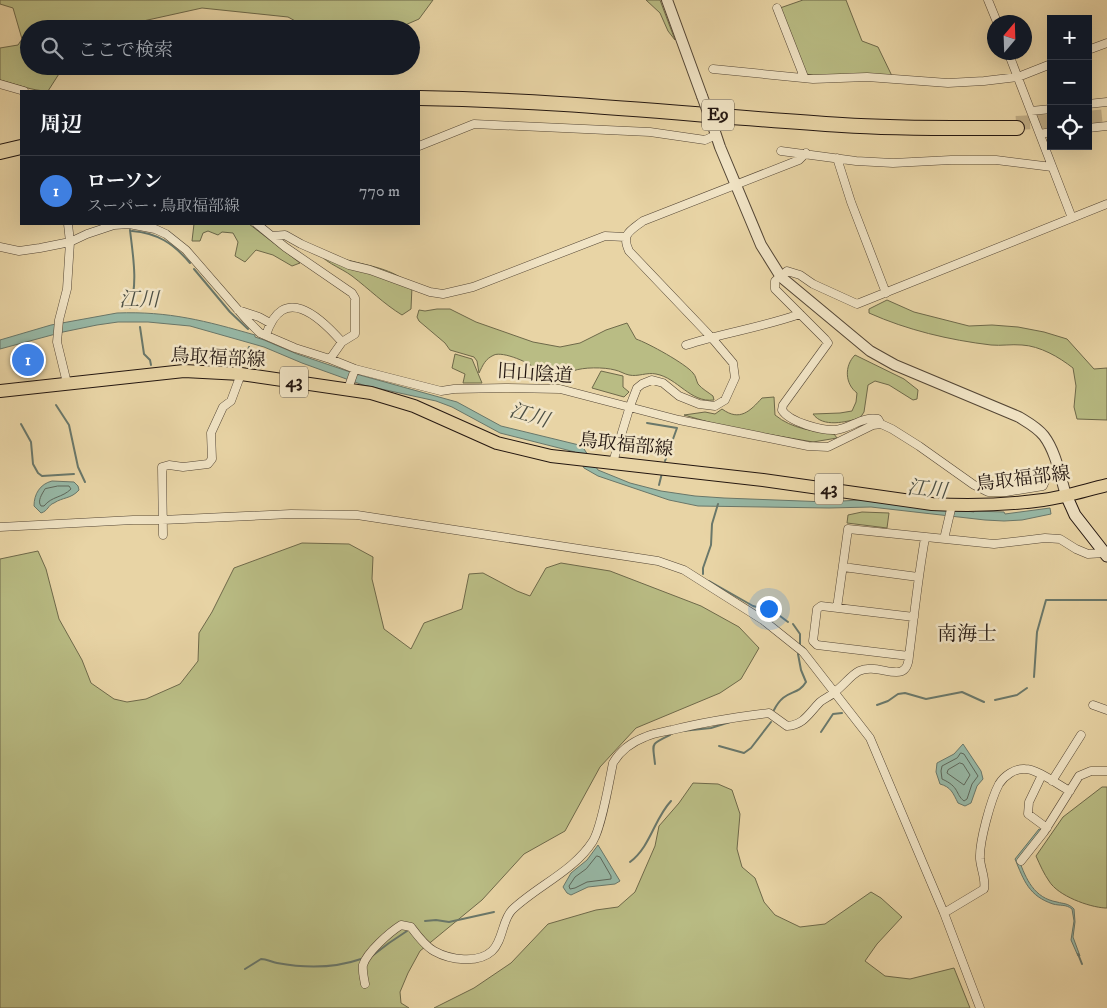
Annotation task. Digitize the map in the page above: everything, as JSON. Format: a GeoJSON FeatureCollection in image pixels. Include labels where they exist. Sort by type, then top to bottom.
{"type":"FeatureCollection","features":[{"type":"Feature","properties":{"kind":"highway","name":"E9"},"geometry":{"type":"LineString","coordinates":[[420,93],[564,98],[853,119],[1016,126],[934,128],[843,125],[582,105],[420,98]]}},
{"type":"Feature","properties":{"kind":"highway"},"geometry":{"type":"LineString","coordinates":[[0,148],[20,142]]}},
{"type":"Feature","properties":{"kind":"highway"},"geometry":{"type":"LineString","coordinates":[[0,152],[20,147]]}},
{"type":"Feature","properties":{"kind":"main road","name":"鳥取福部線"},"geometry":{"type":"LineString","coordinates":[[0,392],[184,371],[241,374],[349,386],[414,406],[497,443],[551,456],[763,480],[932,504],[1012,503],[1045,500],[1107,485]]}},
{"type":"Feature","properties":{"kind":"main road"},"geometry":{"type":"LineString","coordinates":[[1066,495],[1075,515],[1106,554]]}},
{"type":"Feature","properties":{"kind":"street"},"geometry":{"type":"LineString","coordinates":[[667,0],[716,135],[736,184],[762,246],[781,277],[847,334],[870,351],[895,365],[1003,409],[1037,428],[1045,437],[1066,495]]}},
{"type":"Feature","properties":{"kind":"street"},"geometry":{"type":"LineString","coordinates":[[988,0],[994,15]]}},
{"type":"Feature","properties":{"kind":"street"},"geometry":{"type":"LineString","coordinates":[[777,8],[804,77]]}},
{"type":"Feature","properties":{"kind":"street"},"geometry":{"type":"LineString","coordinates":[[1092,49],[1107,43]]}},
{"type":"Feature","properties":{"kind":"street"},"geometry":{"type":"LineString","coordinates":[[1011,60],[1072,218]]}},
{"type":"Feature","properties":{"kind":"street"},"geometry":{"type":"LineString","coordinates":[[713,69],[813,79],[867,76],[948,83],[1018,77],[1047,66]]}},
{"type":"Feature","properties":{"kind":"street"},"geometry":{"type":"LineString","coordinates":[[0,84],[21,90]]}},
{"type":"Feature","properties":{"kind":"street"},"geometry":{"type":"LineString","coordinates":[[1092,104],[1107,102]]}},
{"type":"Feature","properties":{"kind":"street"},"geometry":{"type":"LineString","coordinates":[[1031,111],[1047,109]]}},
{"type":"Feature","properties":{"kind":"street"},"geometry":{"type":"LineString","coordinates":[[420,146],[474,124],[650,132],[706,140],[716,135]]}},
{"type":"Feature","properties":{"kind":"street"},"geometry":{"type":"LineString","coordinates":[[1092,128],[1107,126]]}},
{"type":"Feature","properties":{"kind":"street"},"geometry":{"type":"LineString","coordinates":[[1040,134],[1047,133]]}},
{"type":"Feature","properties":{"kind":"street"},"geometry":{"type":"LineString","coordinates":[[781,151],[893,163],[996,160],[1052,167]]}},
{"type":"Feature","properties":{"kind":"street"},"geometry":{"type":"LineString","coordinates":[[613,462],[630,406],[637,388],[642,384],[652,380],[663,383],[679,396],[699,404],[715,406],[725,400],[735,378],[733,364],[711,337],[629,251],[624,241],[626,235],[643,220],[799,160],[806,153]]}},
{"type":"Feature","properties":{"kind":"street"},"geometry":{"type":"LineString","coordinates":[[836,158],[886,293]]}},
{"type":"Feature","properties":{"kind":"street"},"geometry":{"type":"LineString","coordinates":[[1058,469],[1049,472],[1042,486],[1006,492],[988,492],[974,485],[918,445],[881,424],[878,419],[866,419],[837,430],[824,429],[785,416],[782,410],[783,405],[828,343],[775,289],[775,281],[787,271],[791,272],[856,304],[1107,204]]}},
{"type":"Feature","properties":{"kind":"street"},"geometry":{"type":"LineString","coordinates":[[66,383],[57,342],[59,320],[67,289],[70,242],[68,225]]}},
{"type":"Feature","properties":{"kind":"street","name":"旧山陰道"},"geometry":{"type":"LineString","coordinates":[[0,247],[18,251],[70,242],[114,225]]}},
{"type":"Feature","properties":{"kind":"street","name":"旧山陰道"},"geometry":{"type":"LineString","coordinates":[[135,225],[155,229],[166,234],[186,250],[238,310],[260,332],[354,370],[441,391],[505,388],[560,389],[679,420],[808,446],[828,447],[873,425],[881,424]]}},
{"type":"Feature","properties":{"kind":"street"},"geometry":{"type":"LineString","coordinates":[[258,225],[285,247],[354,295],[356,300],[354,334],[342,342],[330,359]]}},
{"type":"Feature","properties":{"kind":"street"},"geometry":{"type":"LineString","coordinates":[[272,236],[285,235],[349,265],[370,270],[430,292],[442,294],[473,286],[605,236],[626,237]]}},
{"type":"Feature","properties":{"kind":"street"},"geometry":{"type":"LineString","coordinates":[[266,335],[270,323],[283,308],[303,309],[328,326],[342,342]]}},
{"type":"Feature","properties":{"kind":"street"},"geometry":{"type":"LineString","coordinates":[[238,310],[270,323]]}},
{"type":"Feature","properties":{"kind":"street"},"geometry":{"type":"LineString","coordinates":[[686,345],[711,337],[784,320],[800,314]]}},
{"type":"Feature","properties":{"kind":"street"},"geometry":{"type":"LineString","coordinates":[[349,386],[354,370]]}},
{"type":"Feature","properties":{"kind":"street"},"geometry":{"type":"LineString","coordinates":[[163,535],[162,467],[170,465],[183,468],[208,464],[212,459],[211,433],[223,408],[231,400],[241,374]]}},
{"type":"Feature","properties":{"kind":"street"},"geometry":{"type":"LineString","coordinates":[[944,539],[952,505]]}},
{"type":"Feature","properties":{"kind":"street"},"geometry":{"type":"LineString","coordinates":[[0,527],[291,514],[357,515],[658,561],[684,570],[763,620],[803,652],[870,738],[944,913],[980,1008]]}},
{"type":"Feature","properties":{"kind":"street"},"geometry":{"type":"LineString","coordinates":[[837,608],[848,529],[994,544],[1045,538],[1060,539],[1088,554],[1106,554]]}},
{"type":"Feature","properties":{"kind":"street"},"geometry":{"type":"LineString","coordinates":[[365,984],[363,966],[367,957],[401,925],[411,927],[433,951],[446,956],[468,959],[482,957],[493,950],[510,912],[570,866],[594,840],[613,764],[619,753],[629,746],[646,737],[708,721],[768,713],[787,726],[797,725],[821,701],[835,693],[858,671],[870,667],[896,673],[902,672],[908,664],[918,577],[925,538]]}},
{"type":"Feature","properties":{"kind":"street"},"geometry":{"type":"LineString","coordinates":[[843,567],[918,577]]}},
{"type":"Feature","properties":{"kind":"street"},"geometry":{"type":"LineString","coordinates":[[909,656],[817,645],[813,642],[817,609],[821,606],[914,617]]}},
{"type":"Feature","properties":{"kind":"street"},"geometry":{"type":"LineString","coordinates":[[1093,706],[1106,707]]}},
{"type":"Feature","properties":{"kind":"street"},"geometry":{"type":"LineString","coordinates":[[1052,781],[1081,735]]}},
{"type":"Feature","properties":{"kind":"street"},"geometry":{"type":"LineString","coordinates":[[944,913],[984,889],[985,882],[980,858],[982,842],[990,809],[1000,784],[1010,773],[1025,769],[1042,775],[1070,792]]}},
{"type":"Feature","properties":{"kind":"street"},"geometry":{"type":"LineString","coordinates":[[1021,861],[1047,828],[1079,776],[1091,771],[1107,771]]}},
{"type":"Feature","properties":{"kind":"street"},"geometry":{"type":"LineString","coordinates":[[1042,775],[1029,802],[1028,814],[1047,828]]}},
{"type":"Feature","properties":{"kind":"green space"},"geometry":{"type":"Polygon","coordinates":[[[0,0],[433,0],[417,20],[294,20],[288,17],[202,8],[148,20],[20,20],[20,32],[13,8],[0,4],[0,0]]]}},
{"type":"Feature","properties":{"kind":"green space"},"geometry":{"type":"Polygon","coordinates":[[[646,0],[660,0],[675,40],[668,31],[660,13],[646,0]]]}},
{"type":"Feature","properties":{"kind":"green space"},"geometry":{"type":"Polygon","coordinates":[[[803,0],[846,0],[862,41],[878,47],[892,76],[811,77],[805,74],[780,8],[803,0]]]}},
{"type":"Feature","properties":{"kind":"green space"},"geometry":{"type":"Polygon","coordinates":[[[20,42],[20,75],[58,75],[49,90],[30,89],[0,80],[0,48],[18,45],[20,42]]]}},
{"type":"Feature","properties":{"kind":"green space"},"geometry":{"type":"Polygon","coordinates":[[[194,225],[250,225],[300,263],[292,266],[273,255],[256,250],[245,262],[235,256],[238,242],[233,233],[222,232],[218,235],[208,231],[203,233],[200,241],[192,241],[194,225]]]}},
{"type":"Feature","properties":{"kind":"green space"},"geometry":{"type":"Polygon","coordinates":[[[315,248],[344,259],[388,271],[405,280],[412,286],[411,309],[402,315],[352,276],[327,261],[315,248]]]}},
{"type":"Feature","properties":{"kind":"green space"},"geometry":{"type":"Polygon","coordinates":[[[887,300],[914,312],[969,326],[1018,327],[1067,339],[1094,369],[1107,368],[1107,420],[1077,419],[1074,407],[1076,386],[1073,368],[1055,356],[1029,346],[991,345],[944,337],[913,329],[869,313],[869,309],[887,300]]]}},
{"type":"Feature","properties":{"kind":"green space"},"geometry":{"type":"Polygon","coordinates":[[[450,309],[476,322],[533,342],[560,347],[580,343],[606,330],[627,323],[636,339],[666,354],[689,369],[695,375],[698,384],[713,396],[714,400],[698,398],[664,376],[656,374],[627,375],[617,370],[588,368],[573,371],[568,375],[564,383],[540,377],[537,370],[529,364],[517,358],[498,354],[488,358],[479,373],[477,361],[474,357],[450,350],[445,343],[419,321],[417,317],[419,310],[450,309]]]}},
{"type":"Feature","properties":{"kind":"green space"},"geometry":{"type":"Polygon","coordinates":[[[455,354],[472,359],[482,383],[463,383],[465,374],[452,368],[455,354]]]}},
{"type":"Feature","properties":{"kind":"green space"},"geometry":{"type":"Polygon","coordinates":[[[855,355],[904,379],[918,390],[917,399],[913,400],[889,385],[875,381],[868,385],[864,412],[860,418],[835,423],[817,418],[813,414],[852,411],[857,393],[850,385],[847,375],[851,359],[855,355]]]}},
{"type":"Feature","properties":{"kind":"green space"},"geometry":{"type":"Polygon","coordinates":[[[601,371],[623,376],[623,387],[629,392],[624,397],[592,388],[601,371]]]}},
{"type":"Feature","properties":{"kind":"green space"},"geometry":{"type":"Polygon","coordinates":[[[774,397],[775,415],[782,420],[803,429],[834,434],[837,438],[813,442],[726,427],[684,415],[705,412],[715,414],[722,409],[728,413],[739,415],[749,411],[762,398],[774,397]]]}},
{"type":"Feature","properties":{"kind":"green space"},"geometry":{"type":"Polygon","coordinates":[[[862,512],[889,513],[887,528],[847,523],[848,515],[862,512]]]}},
{"type":"Feature","properties":{"kind":"green space"},"geometry":{"type":"Polygon","coordinates":[[[302,543],[349,544],[373,557],[372,579],[384,629],[411,649],[424,623],[462,609],[469,574],[483,573],[530,596],[546,568],[561,563],[610,571],[701,606],[739,627],[759,648],[741,679],[720,693],[636,728],[600,767],[565,831],[524,854],[482,900],[420,951],[400,992],[401,1003],[409,1008],[0,1008],[0,559],[38,551],[46,569],[59,619],[82,660],[91,683],[114,699],[127,702],[146,699],[180,684],[198,661],[199,633],[234,568],[302,543]]]}},
{"type":"Feature","properties":{"kind":"green space"},"geometry":{"type":"Polygon","coordinates":[[[693,783],[718,784],[732,790],[740,814],[737,849],[742,867],[755,878],[764,902],[775,915],[800,927],[825,924],[871,892],[881,898],[902,917],[877,944],[865,961],[885,976],[910,979],[954,968],[970,1008],[434,1008],[474,988],[511,963],[548,924],[596,910],[618,907],[635,892],[655,846],[659,826],[693,783]]]}},
{"type":"Feature","properties":{"kind":"green space"},"geometry":{"type":"Polygon","coordinates":[[[1102,787],[1107,787],[1107,908],[1083,903],[1059,891],[1047,878],[1036,856],[1063,817],[1102,787]]]}},
{"type":"Feature","properties":{"kind":"water"},"geometry":{"type":"Polygon","coordinates":[[[117,313],[171,315],[220,325],[255,335],[255,337],[297,354],[356,374],[457,402],[501,426],[579,445],[584,449],[598,470],[630,483],[661,491],[724,498],[827,502],[874,499],[974,512],[1004,512],[1005,514],[1050,508],[1051,514],[1022,520],[1004,521],[871,507],[698,506],[669,500],[598,476],[584,468],[575,452],[500,433],[452,407],[436,401],[363,385],[264,347],[190,326],[148,322],[118,322],[63,332],[0,349],[0,340],[51,325],[117,313]]]}},
{"type":"Feature","properties":{"kind":"water"},"geometry":{"type":"Polygon","coordinates":[[[52,481],[74,482],[79,490],[73,495],[52,504],[41,513],[34,506],[35,497],[38,490],[44,484],[52,481]]]}},
{"type":"Feature","properties":{"kind":"water"},"geometry":{"type":"Polygon","coordinates":[[[963,744],[981,771],[983,779],[977,786],[971,803],[965,806],[958,803],[953,793],[940,784],[936,772],[937,763],[954,754],[963,744]]]}},
{"type":"Feature","properties":{"kind":"water"},"geometry":{"type":"Polygon","coordinates":[[[1039,829],[1042,830],[1019,860],[1028,881],[1037,892],[1049,900],[1068,905],[1074,909],[1075,922],[1073,937],[1080,956],[1078,956],[1071,940],[1074,921],[1072,909],[1067,906],[1053,904],[1038,897],[1028,887],[1015,859],[1039,829]]]}},
{"type":"Feature","properties":{"kind":"water"},"geometry":{"type":"Polygon","coordinates":[[[598,845],[620,881],[615,884],[588,887],[571,895],[567,893],[563,887],[571,873],[587,860],[598,845]]]}},
{"type":"Feature","properties":{"kind":"waterway","name":"江川"},"geometry":{"type":"LineString","coordinates":[[130,230],[134,289],[130,308]]}},
{"type":"Feature","properties":{"kind":"waterway"},"geometry":{"type":"LineString","coordinates":[[132,231],[149,234],[164,240],[190,263]]}},
{"type":"Feature","properties":{"kind":"waterway"},"geometry":{"type":"LineString","coordinates":[[194,269],[230,312],[248,329]]}},
{"type":"Feature","properties":{"kind":"waterway"},"geometry":{"type":"LineString","coordinates":[[140,327],[144,354],[150,360],[151,365]]}},
{"type":"Feature","properties":{"kind":"waterway"},"geometry":{"type":"LineString","coordinates":[[242,366],[249,347]]}},
{"type":"Feature","properties":{"kind":"waterway"},"geometry":{"type":"LineString","coordinates":[[56,405],[69,425],[78,467],[85,482]]}},
{"type":"Feature","properties":{"kind":"waterway"},"geometry":{"type":"LineString","coordinates":[[647,423],[677,428],[665,461]]}},
{"type":"Feature","properties":{"kind":"waterway"},"geometry":{"type":"LineString","coordinates":[[21,424],[31,442],[33,464],[38,473],[42,476],[74,474]]}},
{"type":"Feature","properties":{"kind":"waterway"},"geometry":{"type":"LineString","coordinates":[[659,485],[662,473]]}},
{"type":"Feature","properties":{"kind":"waterway"},"geometry":{"type":"LineString","coordinates":[[703,574],[703,568],[711,545],[712,524],[718,504]]}},
{"type":"Feature","properties":{"kind":"waterway"},"geometry":{"type":"LineString","coordinates":[[709,581],[753,606],[765,609],[770,614],[780,616],[788,622]]}},
{"type":"Feature","properties":{"kind":"waterway"},"geometry":{"type":"LineString","coordinates":[[1034,677],[1037,632],[1046,600],[1107,600]]}},
{"type":"Feature","properties":{"kind":"waterway"},"geometry":{"type":"LineString","coordinates":[[793,624],[800,634],[800,645],[804,648]]}},
{"type":"Feature","properties":{"kind":"waterway"},"geometry":{"type":"LineString","coordinates":[[774,710],[782,698],[799,690],[806,682],[801,670],[798,654]]}},
{"type":"Feature","properties":{"kind":"waterway"},"geometry":{"type":"LineString","coordinates":[[995,700],[1017,695],[1027,688]]}},
{"type":"Feature","properties":{"kind":"waterway"},"geometry":{"type":"LineString","coordinates":[[877,705],[888,701],[898,694],[905,693],[926,699],[962,692],[984,702]]}},
{"type":"Feature","properties":{"kind":"waterway"},"geometry":{"type":"LineString","coordinates":[[821,732],[833,714],[842,713]]}},
{"type":"Feature","properties":{"kind":"waterway"},"geometry":{"type":"LineString","coordinates":[[682,731],[711,728],[730,722]]}},
{"type":"Feature","properties":{"kind":"waterway"},"geometry":{"type":"LineString","coordinates":[[719,746],[744,753],[751,748],[771,722]]}},
{"type":"Feature","properties":{"kind":"waterway"},"geometry":{"type":"LineString","coordinates":[[655,764],[653,748],[655,743],[670,735]]}},
{"type":"Feature","properties":{"kind":"waterway"},"geometry":{"type":"LineString","coordinates":[[630,862],[643,848],[660,816],[671,801]]}},
{"type":"Feature","properties":{"kind":"waterway"},"geometry":{"type":"LineString","coordinates":[[425,921],[449,922],[494,912]]}},
{"type":"Feature","properties":{"kind":"waterway"},"geometry":{"type":"LineString","coordinates":[[372,956],[407,931]]}},
{"type":"Feature","properties":{"kind":"waterway"},"geometry":{"type":"LineString","coordinates":[[1078,954],[1082,964]]}},
{"type":"Feature","properties":{"kind":"waterway"},"geometry":{"type":"LineString","coordinates":[[245,969],[261,959],[287,965],[309,966],[330,966],[361,959]]}},
{"type":"Feature","properties":{"kind":"tunnel"},"geometry":{"type":"LineString","coordinates":[[1092,118],[1107,116]]}},
{"type":"Feature","properties":{"kind":"tunnel"},"geometry":{"type":"LineString","coordinates":[[1016,123],[1047,121]]}},
{"type":"Feature","properties":{"kind":"place","name":"ローソン"},"geometry":{"type":"Point","coordinates":[28,360]}},
{"type":"Feature","properties":{"kind":"district","name":"南海士"},"geometry":{"type":"Point","coordinates":[967,634]}}]}
